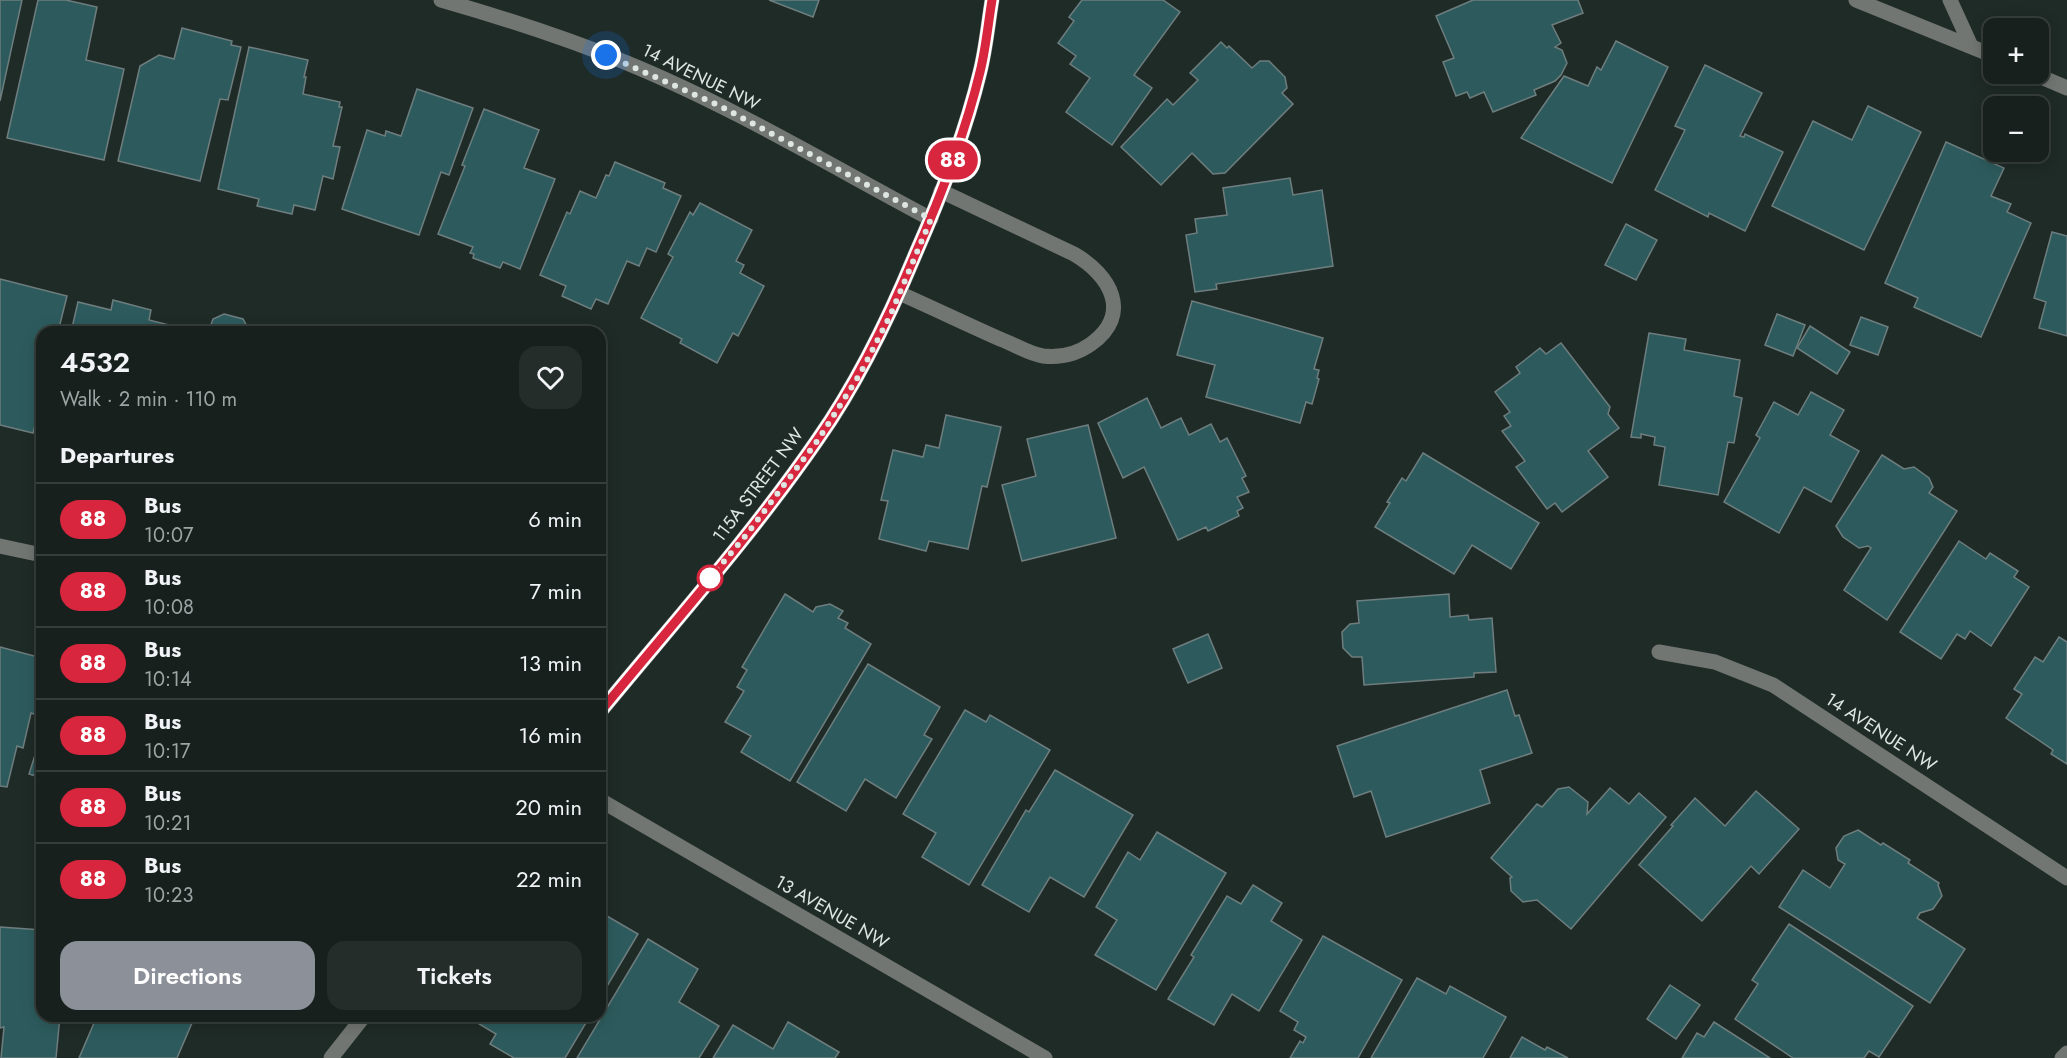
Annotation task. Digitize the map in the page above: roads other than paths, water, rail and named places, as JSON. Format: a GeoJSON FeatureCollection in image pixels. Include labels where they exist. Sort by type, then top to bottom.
{"type":"FeatureCollection","features":[{"type":"Feature","properties":{"kind":"street","name":"14 AVENUE NW"},"geometry":{"type":"LineString","coordinates":[[441,0],[510,21],[628,63],[720,106],[931,219]]}},
{"type":"Feature","properties":{"kind":"street","name":"115A STREET NW"},"geometry":{"type":"LineString","coordinates":[[606,705],[747,534],[818,440],[860,374],[890,316],[931,219],[962,133],[981,70],[992,0]]}},
{"type":"Feature","properties":{"kind":"street"},"geometry":{"type":"LineString","coordinates":[[1856,0],[1983,51]]}},
{"type":"Feature","properties":{"kind":"street"},"geometry":{"type":"LineString","coordinates":[[1950,0],[1971,46]]}},
{"type":"Feature","properties":{"kind":"street"},"geometry":{"type":"LineString","coordinates":[[2049,80],[2067,88]]}},
{"type":"Feature","properties":{"kind":"street"},"geometry":{"type":"LineString","coordinates":[[899,293],[1042,356],[1062,356],[1081,351],[1098,339],[1108,327],[1114,313],[1112,298],[1104,279],[1092,264],[941,191]]}},
{"type":"Feature","properties":{"kind":"street"},"geometry":{"type":"LineString","coordinates":[[0,546],[36,554]]}},
{"type":"Feature","properties":{"kind":"street","name":"14 AVENUE NW"},"geometry":{"type":"LineString","coordinates":[[1659,652],[1715,662],[1773,685],[2067,878]]}},
{"type":"Feature","properties":{"kind":"street","name":"13 AVENUE NW"},"geometry":{"type":"LineString","coordinates":[[606,803],[1045,1058]]}},
{"type":"Feature","properties":{"kind":"street"},"geometry":{"type":"LineString","coordinates":[[331,1058],[358,1022]]}},
{"type":"Feature","properties":{"kind":"street"},"geometry":{"type":"LineString","coordinates":[[2062,1058],[2067,1053]]}}]}
